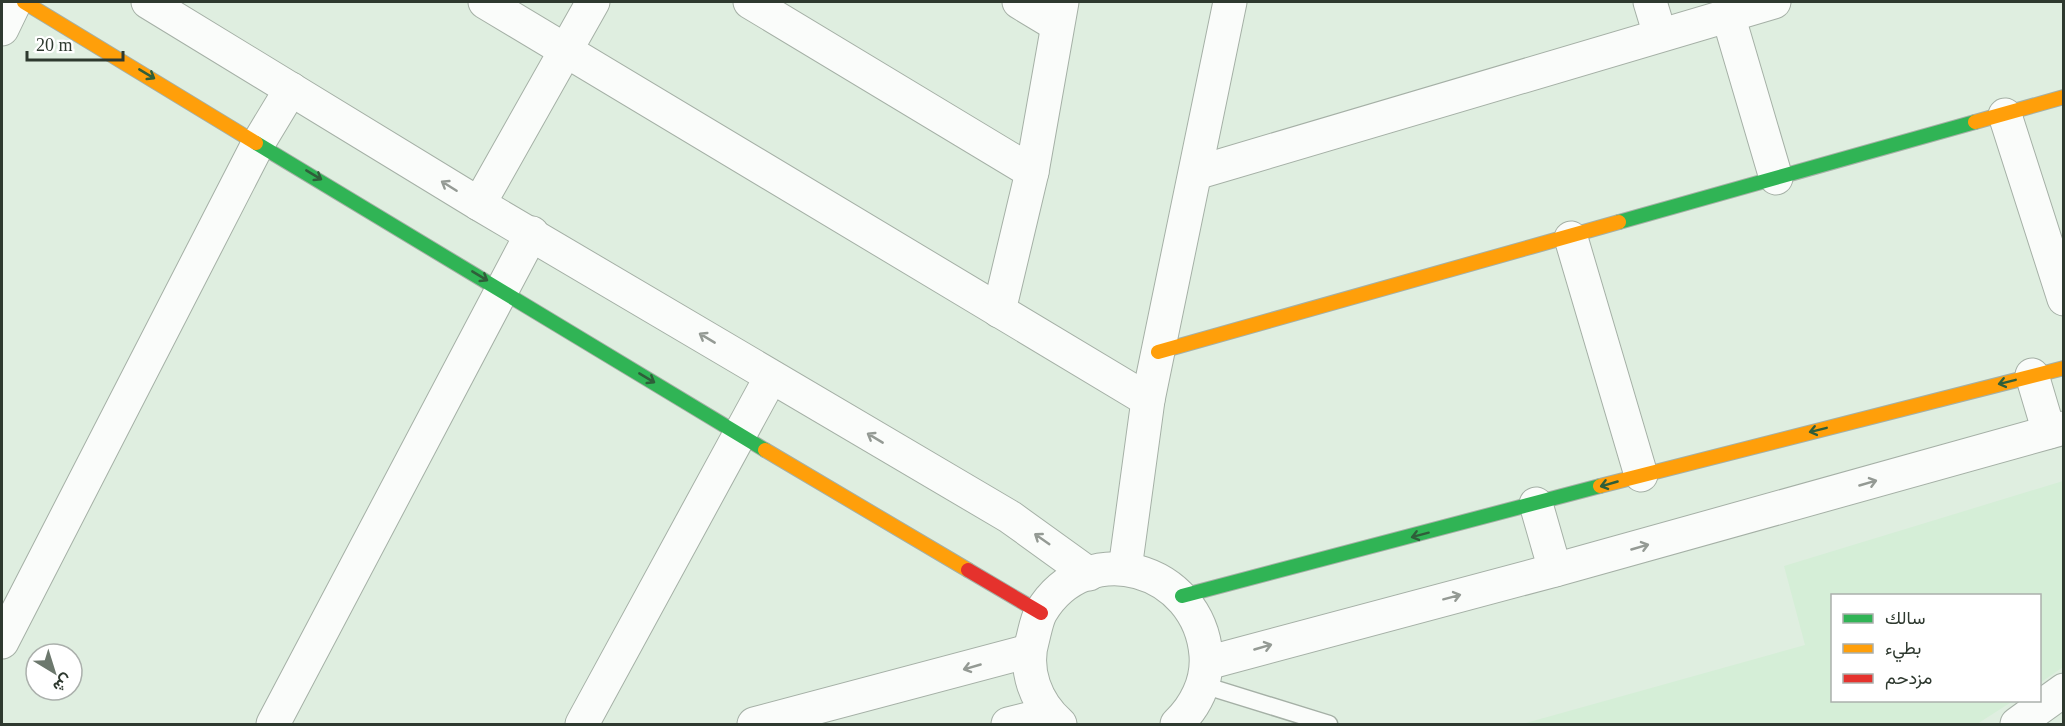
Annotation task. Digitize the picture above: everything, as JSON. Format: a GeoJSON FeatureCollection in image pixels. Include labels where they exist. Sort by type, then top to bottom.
{"type":"FeatureCollection","features":[{"type":"Feature","properties":{"kind":"street"},"geometry":{"type":"LineString","coordinates":[[2,29],[15,2]]}},
{"type":"Feature","properties":{"kind":"street"},"geometry":{"type":"LineString","coordinates":[[24,2],[260,142],[739,435],[1041,613]]}},
{"type":"Feature","properties":{"kind":"street"},"geometry":{"type":"LineString","coordinates":[[148,2],[479,204],[532,233],[1010,518],[1089,574]]}},
{"type":"Feature","properties":{"kind":"street"},"geometry":{"type":"LineString","coordinates":[[485,2],[1148,400]]}},
{"type":"Feature","properties":{"kind":"street"},"geometry":{"type":"LineString","coordinates":[[479,204],[593,2]]}},
{"type":"Feature","properties":{"kind":"street"},"geometry":{"type":"LineString","coordinates":[[750,2],[1032,172]]}},
{"type":"Feature","properties":{"kind":"street"},"geometry":{"type":"LineString","coordinates":[[999,310],[1032,172],[1060,13],[1019,2]]}},
{"type":"Feature","properties":{"kind":"street"},"geometry":{"type":"LineString","coordinates":[[1125,569],[1148,400],[1230,2]]}},
{"type":"Feature","properties":{"kind":"street"},"geometry":{"type":"LineString","coordinates":[[1650,2],[1660,35]]}},
{"type":"Feature","properties":{"kind":"street"},"geometry":{"type":"LineString","coordinates":[[1196,173],[1774,2]]}},
{"type":"Feature","properties":{"kind":"street"},"geometry":{"type":"LineString","coordinates":[[1728,15],[1776,178]]}},
{"type":"Feature","properties":{"kind":"street"},"geometry":{"type":"LineString","coordinates":[[2,642],[260,142],[291,89]]}},
{"type":"Feature","properties":{"kind":"street"},"geometry":{"type":"LineString","coordinates":[[1158,352],[1571,238],[2064,97]]}},
{"type":"Feature","properties":{"kind":"street"},"geometry":{"type":"LineString","coordinates":[[2005,115],[2064,298]]}},
{"type":"Feature","properties":{"kind":"street"},"geometry":{"type":"LineString","coordinates":[[273,724],[532,233]]}},
{"type":"Feature","properties":{"kind":"street"},"geometry":{"type":"LineString","coordinates":[[1571,238],[1641,475]]}},
{"type":"Feature","properties":{"kind":"street"},"geometry":{"type":"LineString","coordinates":[[1182,596],[1641,475],[2064,368]]}},
{"type":"Feature","properties":{"kind":"street"},"geometry":{"type":"LineString","coordinates":[[1008,724],[1054,719],[1032,684],[1029,651],[1041,613],[1058,591],[1073,580],[1089,574],[1125,569],[1156,577],[1182,596],[1199,623],[1205,638],[1197,700],[1555,570],[2056,430],[2032,375]]}},
{"type":"Feature","properties":{"kind":"street"},"geometry":{"type":"LineString","coordinates":[[582,724],[771,377]]}},
{"type":"Feature","properties":{"kind":"street"},"geometry":{"type":"LineString","coordinates":[[1536,504],[1555,570]]}},
{"type":"Feature","properties":{"kind":"street"},"geometry":{"type":"LineString","coordinates":[[754,724],[1029,651]]}},
{"type":"Feature","properties":{"kind":"street"},"geometry":{"type":"LineString","coordinates":[[2017,724],[2064,690]]}},
{"type":"Feature","properties":{"kind":"lane"},"geometry":{"type":"LineString","coordinates":[[1197,700],[1329,724]]}},
{"type":"Feature","properties":{"kind":"shaded area"},"geometry":{"type":"Polygon","coordinates":[[[2063,481],[2063,667],[2041,682],[2041,594],[1831,594],[1831,702],[2011,702],[1977,724],[1522,724],[1805,645],[1784,566],[2063,481]]]}},
{"type":"Feature","properties":{"kind":"traffic: fast"},"geometry":{"type":"LineString","coordinates":[[1619,222],[1975,122]]}},
{"type":"Feature","properties":{"kind":"traffic: fast"},"geometry":{"type":"LineString","coordinates":[[256,143],[765,450]]}},
{"type":"Feature","properties":{"kind":"traffic: fast"},"geometry":{"type":"LineString","coordinates":[[1182,596],[1600,486]]}},
{"type":"Feature","properties":{"kind":"traffic: slow"},"geometry":{"type":"LineString","coordinates":[[24,2],[256,143]]}},
{"type":"Feature","properties":{"kind":"traffic: slow"},"geometry":{"type":"LineString","coordinates":[[1975,122],[2064,97]]}},
{"type":"Feature","properties":{"kind":"traffic: slow"},"geometry":{"type":"LineString","coordinates":[[1158,352],[1619,222]]}},
{"type":"Feature","properties":{"kind":"traffic: slow"},"geometry":{"type":"LineString","coordinates":[[1600,486],[2064,368]]}},
{"type":"Feature","properties":{"kind":"traffic: slow"},"geometry":{"type":"LineString","coordinates":[[765,450],[968,570]]}},
{"type":"Feature","properties":{"kind":"traffic: jam"},"geometry":{"type":"LineString","coordinates":[[968,570],[1041,613]]}}]}
